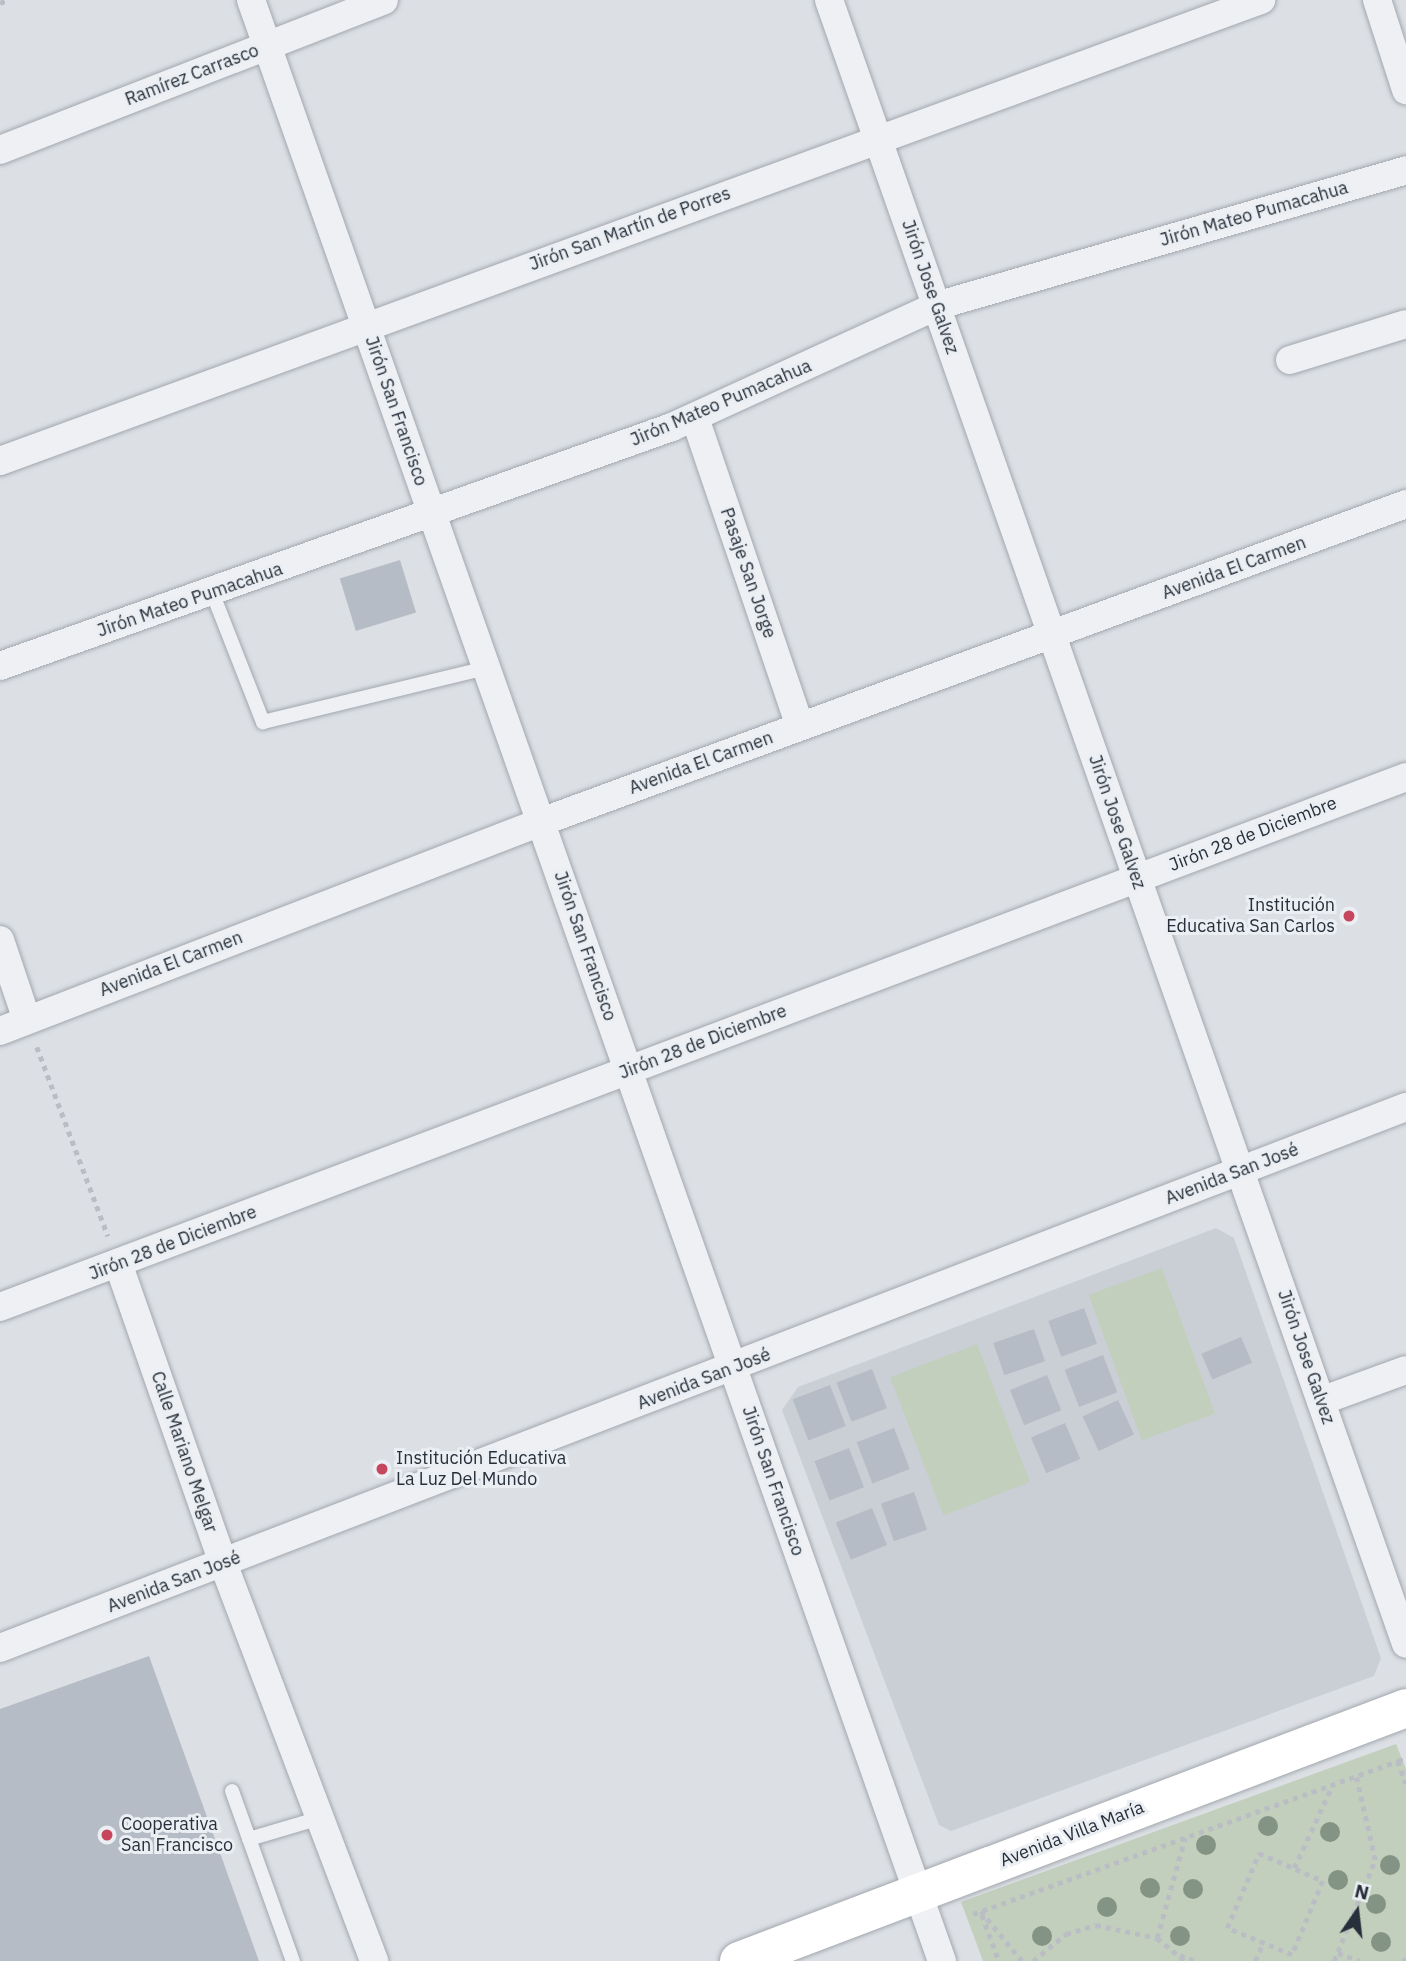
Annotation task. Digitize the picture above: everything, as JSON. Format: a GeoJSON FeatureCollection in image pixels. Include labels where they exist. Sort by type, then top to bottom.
{"type":"FeatureCollection","features":[{"type":"Feature","properties":{"kind":"main road","name":"Avenida Villa María"},"geometry":{"type":"LineString","coordinates":[[739,1961],[1406,1708]]}},
{"type":"Feature","properties":{"kind":"street","name":"Jirón San Francisco"},"geometry":{"type":"LineString","coordinates":[[251,0],[942,1961]]}},
{"type":"Feature","properties":{"kind":"street","name":"Ramírez Carrasco"},"geometry":{"type":"LineString","coordinates":[[0,150],[384,0]]}},
{"type":"Feature","properties":{"kind":"street","name":"Jirón Jose Galvez"},"geometry":{"type":"LineString","coordinates":[[829,0],[1406,1644]]}},
{"type":"Feature","properties":{"kind":"street","name":"Jirón San Martín de Porres"},"geometry":{"type":"LineString","coordinates":[[0,461],[365,323],[1261,0]]}},
{"type":"Feature","properties":{"kind":"street"},"geometry":{"type":"LineString","coordinates":[[1377,0],[1406,90]]}},
{"type":"Feature","properties":{"kind":"street","name":"Jirón Mateo Pumacahua"},"geometry":{"type":"LineString","coordinates":[[0,666],[433,516],[695,418],[936,306],[1406,170]]}},
{"type":"Feature","properties":{"kind":"street"},"geometry":{"type":"LineString","coordinates":[[1290,360],[1406,324]]}},
{"type":"Feature","properties":{"kind":"street","name":"Pasaje San Jorge"},"geometry":{"type":"LineString","coordinates":[[695,418],[800,727]]}},
{"type":"Feature","properties":{"kind":"street","name":"Avenida El Carmen"},"geometry":{"type":"LineString","coordinates":[[0,1031],[541,822],[1406,505]]}},
{"type":"Feature","properties":{"kind":"street","name":"Jirón 28 de Diciembre"},"geometry":{"type":"LineString","coordinates":[[0,1307],[1406,777]]}},
{"type":"Feature","properties":{"kind":"street"},"geometry":{"type":"LineString","coordinates":[[0,940],[27,1020]]}},
{"type":"Feature","properties":{"kind":"street","name":"Avenida San José"},"geometry":{"type":"LineString","coordinates":[[0,1648],[1406,1107]]}},
{"type":"Feature","properties":{"kind":"street","name":"Calle Mariano Melgar"},"geometry":{"type":"LineString","coordinates":[[118,1263],[223,1563],[374,1961]]}},
{"type":"Feature","properties":{"kind":"street"},"geometry":{"type":"LineString","coordinates":[[1321,1401],[1406,1370]]}},
{"type":"Feature","properties":{"kind":"lane"},"geometry":{"type":"LineString","coordinates":[[212,592],[263,722],[486,668]]}},
{"type":"Feature","properties":{"kind":"lane"},"geometry":{"type":"LineString","coordinates":[[232,1791],[293,1961]]}},
{"type":"Feature","properties":{"kind":"lane"},"geometry":{"type":"LineString","coordinates":[[249,1839],[320,1818]]}},
{"type":"Feature","properties":{"kind":"path"},"geometry":{"type":"LineString","coordinates":[[0,3],[8,0]]}},
{"type":"Feature","properties":{"kind":"path"},"geometry":{"type":"LineString","coordinates":[[27,1020],[118,1263]]}},
{"type":"Feature","properties":{"kind":"path"},"geometry":{"type":"LineString","coordinates":[[981,1911],[1406,1758]]}},
{"type":"Feature","properties":{"kind":"path"},"geometry":{"type":"LineString","coordinates":[[1398,1761],[1406,1784]]}},
{"type":"Feature","properties":{"kind":"path"},"geometry":{"type":"LineString","coordinates":[[1334,1961],[1375,1860],[1356,1776]]}},
{"type":"Feature","properties":{"kind":"path"},"geometry":{"type":"LineString","coordinates":[[1294,1868],[1333,1784]]}},
{"type":"Feature","properties":{"kind":"path"},"geometry":{"type":"LineString","coordinates":[[1157,1938],[1185,1838]]}},
{"type":"Feature","properties":{"kind":"path"},"geometry":{"type":"LineString","coordinates":[[1259,1853],[1324,1881],[1292,1955],[1263,1943],[1227,1928],[1259,1853]]}},
{"type":"Feature","properties":{"kind":"path"},"geometry":{"type":"LineString","coordinates":[[981,1911],[999,1961]]}},
{"type":"Feature","properties":{"kind":"path"},"geometry":{"type":"LineString","coordinates":[[981,1911],[1022,1961]]}},
{"type":"Feature","properties":{"kind":"path"},"geometry":{"type":"LineString","coordinates":[[1033,1961],[1066,1934],[1096,1925],[1157,1938],[1185,1961]]}},
{"type":"Feature","properties":{"kind":"path"},"geometry":{"type":"LineString","coordinates":[[1255,1961],[1263,1943]]}},
{"type":"Feature","properties":{"kind":"path"},"geometry":{"type":"LineString","coordinates":[[1338,1952],[1360,1961]]}},
{"type":"Feature","properties":{"kind":"path"},"geometry":{"type":"LineString","coordinates":[[1180,1955],[1196,1961]]}},
{"type":"Feature","properties":{"kind":"shaded area"},"geometry":{"type":"Polygon","coordinates":[[[1216,1228],[1234,1238],[1381,1658],[1374,1676],[951,1831],[939,1825],[782,1410],[798,1387],[1216,1228]]]}},
{"type":"Feature","properties":{"kind":"green space"},"geometry":{"type":"Polygon","coordinates":[[[1162,1268],[1215,1414],[1142,1440],[1089,1295],[1162,1268]]]}},
{"type":"Feature","properties":{"kind":"green space"},"geometry":{"type":"Polygon","coordinates":[[[977,1344],[1030,1482],[943,1515],[890,1377],[977,1344]]]}},
{"type":"Feature","properties":{"kind":"green space"},"geometry":{"type":"Polygon","coordinates":[[[1396,1744],[1406,1769],[1406,1961],[983,1961],[961,1902],[1396,1744]]]}},
{"type":"Feature","properties":{"kind":"building"},"geometry":{"type":"Polygon","coordinates":[[[400,560],[416,613],[356,631],[340,578],[400,560]]]}},
{"type":"Feature","properties":{"kind":"building"},"geometry":{"type":"Polygon","coordinates":[[[1084,1308],[1097,1344],[1061,1357],[1048,1321],[1084,1308]]]}},
{"type":"Feature","properties":{"kind":"building"},"geometry":{"type":"Polygon","coordinates":[[[1034,1329],[1045,1361],[1004,1375],[993,1343],[1034,1329]]]}},
{"type":"Feature","properties":{"kind":"building"},"geometry":{"type":"Polygon","coordinates":[[[1241,1337],[1252,1363],[1212,1380],[1201,1354],[1241,1337]]]}},
{"type":"Feature","properties":{"kind":"building"},"geometry":{"type":"Polygon","coordinates":[[[1103,1355],[1117,1392],[1079,1407],[1065,1370],[1103,1355]]]}},
{"type":"Feature","properties":{"kind":"building"},"geometry":{"type":"Polygon","coordinates":[[[872,1369],[887,1408],[852,1422],[837,1383],[872,1369]]]}},
{"type":"Feature","properties":{"kind":"building"},"geometry":{"type":"Polygon","coordinates":[[[1047,1375],[1061,1410],[1024,1425],[1010,1390],[1047,1375]]]}},
{"type":"Feature","properties":{"kind":"building"},"geometry":{"type":"Polygon","coordinates":[[[830,1385],[846,1426],[808,1440],[793,1399],[830,1385]]]}},
{"type":"Feature","properties":{"kind":"building"},"geometry":{"type":"Polygon","coordinates":[[[1118,1400],[1134,1434],[1099,1451],[1083,1416],[1118,1400]]]}},
{"type":"Feature","properties":{"kind":"building"},"geometry":{"type":"Polygon","coordinates":[[[1065,1423],[1080,1459],[1046,1473],[1031,1437],[1065,1423]]]}},
{"type":"Feature","properties":{"kind":"building"},"geometry":{"type":"Polygon","coordinates":[[[894,1428],[910,1469],[872,1483],[857,1442],[894,1428]]]}},
{"type":"Feature","properties":{"kind":"building"},"geometry":{"type":"Polygon","coordinates":[[[849,1448],[864,1487],[830,1500],[814,1461],[849,1448]]]}},
{"type":"Feature","properties":{"kind":"building"},"geometry":{"type":"Polygon","coordinates":[[[914,1492],[927,1530],[894,1541],[881,1503],[914,1492]]]}},
{"type":"Feature","properties":{"kind":"building"},"geometry":{"type":"Polygon","coordinates":[[[872,1508],[887,1545],[851,1560],[836,1523],[872,1508]]]}},
{"type":"Feature","properties":{"kind":"building","name":"Cooperativa San Francisco"},"geometry":{"type":"Polygon","coordinates":[[[149,1656],[259,1961],[0,1961],[0,1709],[149,1656]]]}},
{"type":"Feature","properties":{"kind":"place","name":"Institución Educativa San Carlos"},"geometry":{"type":"Point","coordinates":[1349,916]}},
{"type":"Feature","properties":{"kind":"place","name":"Institución Educativa La Luz Del Mundo"},"geometry":{"type":"Point","coordinates":[382,1469]}},
{"type":"Feature","properties":{"kind":"place","name":"Cooperativa San Francisco"},"geometry":{"type":"Point","coordinates":[107,1835]}}]}
